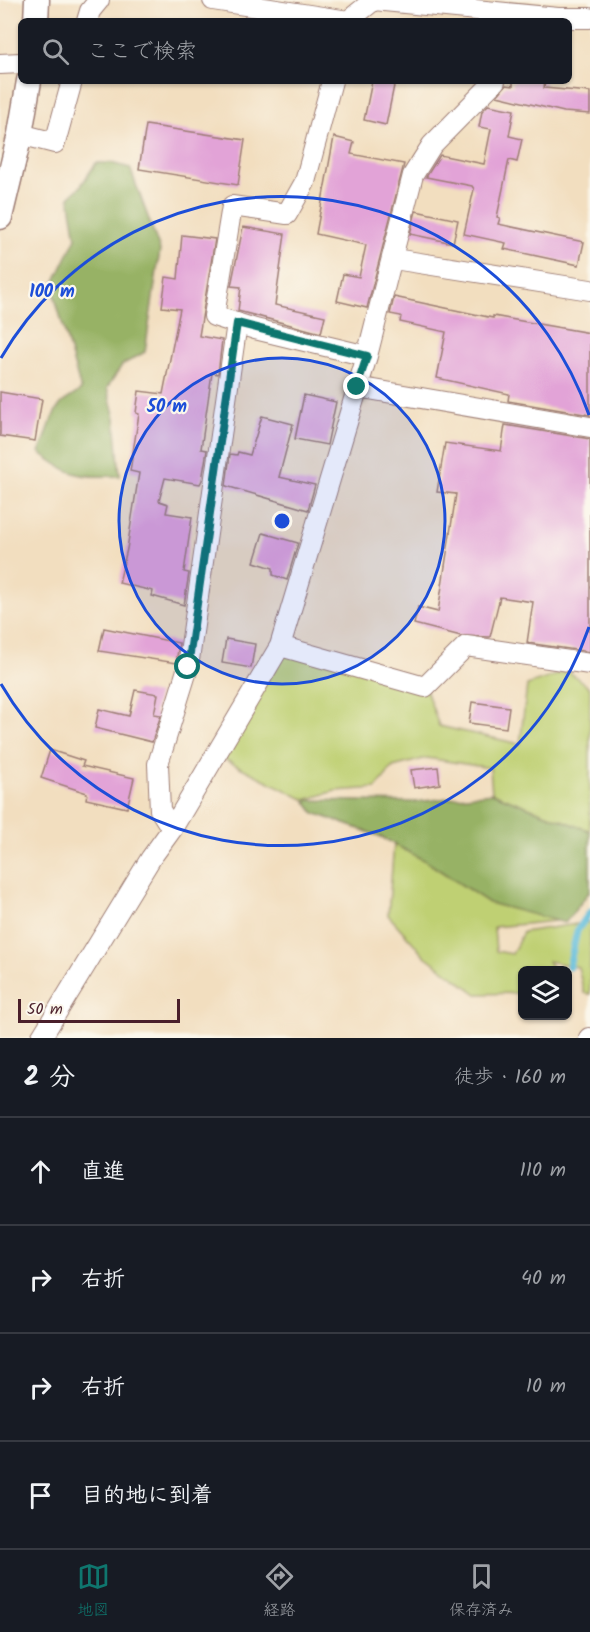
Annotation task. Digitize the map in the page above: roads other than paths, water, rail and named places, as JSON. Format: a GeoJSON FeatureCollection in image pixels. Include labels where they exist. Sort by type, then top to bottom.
{"type":"FeatureCollection","features":[{"type":"Feature","properties":{"kind":"street"},"geometry":{"type":"LineString","coordinates":[[36,18],[37,0]]}},
{"type":"Feature","properties":{"kind":"street"},"geometry":{"type":"LineString","coordinates":[[88,18],[90,11],[99,0]]}},
{"type":"Feature","properties":{"kind":"street"},"geometry":{"type":"LineString","coordinates":[[213,0],[261,4],[333,18]]}},
{"type":"Feature","properties":{"kind":"street"},"geometry":{"type":"LineString","coordinates":[[352,18],[374,0],[546,18]]}},
{"type":"Feature","properties":{"kind":"street"},"geometry":{"type":"LineString","coordinates":[[557,18],[575,0]]}},
{"type":"Feature","properties":{"kind":"street"},"geometry":{"type":"LineString","coordinates":[[572,19],[590,18]]}},
{"type":"Feature","properties":{"kind":"street"},"geometry":{"type":"LineString","coordinates":[[0,64],[18,63]]}},
{"type":"Feature","properties":{"kind":"street"},"geometry":{"type":"LineString","coordinates":[[0,217],[20,134],[28,84]]}},
{"type":"Feature","properties":{"kind":"street"},"geometry":{"type":"LineString","coordinates":[[20,134],[55,143],[71,84]]}},
{"type":"Feature","properties":{"kind":"street"},"geometry":{"type":"LineString","coordinates":[[331,84],[305,182],[287,214],[232,206],[214,316],[367,356]]}},
{"type":"Feature","properties":{"kind":"street"},"geometry":{"type":"LineString","coordinates":[[41,1038],[151,858],[172,829],[280,646],[367,356],[394,259],[413,175],[432,145],[492,84]]}},
{"type":"Feature","properties":{"kind":"street"},"geometry":{"type":"LineString","coordinates":[[394,259],[590,290]]}},
{"type":"Feature","properties":{"kind":"street"},"geometry":{"type":"LineString","coordinates":[[172,829],[160,810],[158,764],[188,667],[237,323]]}},
{"type":"Feature","properties":{"kind":"street"},"geometry":{"type":"LineString","coordinates":[[357,387],[590,428]]}},
{"type":"Feature","properties":{"kind":"street"},"geometry":{"type":"LineString","coordinates":[[280,646],[425,687],[466,646],[581,662],[590,677]]}},
{"type":"Feature","properties":{"kind":"waterway"},"geometry":{"type":"LineString","coordinates":[[569,966],[577,931],[590,912]]}}]}
